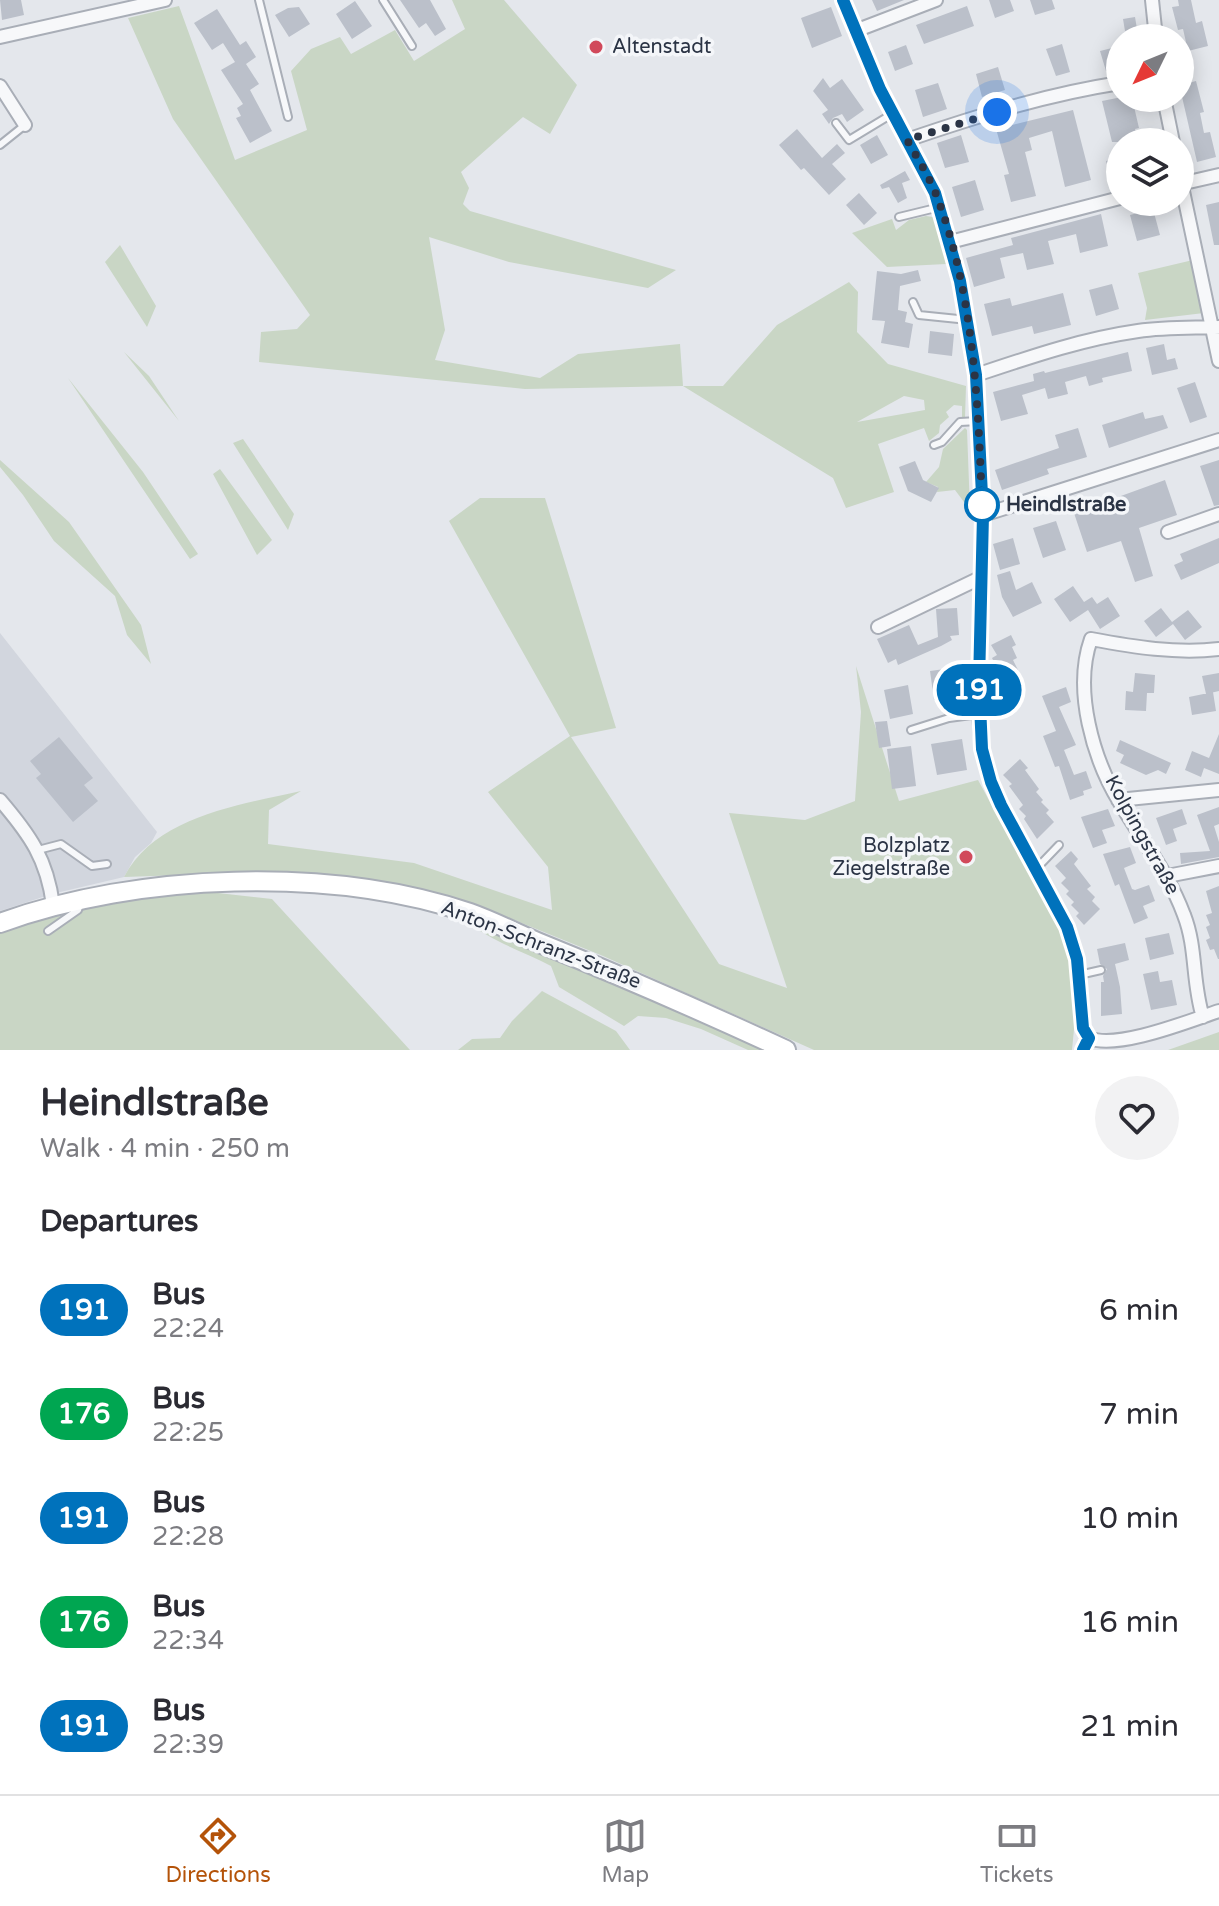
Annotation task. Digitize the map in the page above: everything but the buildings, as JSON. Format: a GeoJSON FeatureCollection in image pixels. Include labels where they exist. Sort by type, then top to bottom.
{"type":"FeatureCollection","features":[{"type":"Feature","properties":{"kind":"main road","name":"Anton-Schranz-Straße"},"geometry":{"type":"LineString","coordinates":[[0,923],[53,905],[218,881],[348,887],[470,913],[606,969],[786,1050]]}},
{"type":"Feature","properties":{"kind":"street"},"geometry":{"type":"LineString","coordinates":[[0,37],[165,0]]}},
{"type":"Feature","properties":{"kind":"street"},"geometry":{"type":"LineString","coordinates":[[843,0],[892,114],[930,181],[950,242],[968,320],[976,375],[983,515],[979,714],[982,749],[991,782],[1067,927],[1079,975],[1086,1044],[1146,1043],[1219,1011]]}},
{"type":"Feature","properties":{"kind":"street"},"geometry":{"type":"LineString","coordinates":[[855,31],[936,0]]}},
{"type":"Feature","properties":{"kind":"street"},"geometry":{"type":"LineString","coordinates":[[1152,0],[1155,24]]}},
{"type":"Feature","properties":{"kind":"street"},"geometry":{"type":"LineString","coordinates":[[907,140],[1027,104],[1106,85]]}},
{"type":"Feature","properties":{"kind":"street"},"geometry":{"type":"LineString","coordinates":[[0,86],[25,125]]}},
{"type":"Feature","properties":{"kind":"street"},"geometry":{"type":"LineString","coordinates":[[1194,179],[1219,175]]}},
{"type":"Feature","properties":{"kind":"street"},"geometry":{"type":"LineString","coordinates":[[950,242],[1106,202]]}},
{"type":"Feature","properties":{"kind":"street"},"geometry":{"type":"LineString","coordinates":[[1189,216],[1216,327],[1219,361]]}},
{"type":"Feature","properties":{"kind":"street"},"geometry":{"type":"LineString","coordinates":[[976,375],[1108,335],[1142,330],[1216,327]]}},
{"type":"Feature","properties":{"kind":"street"},"geometry":{"type":"LineString","coordinates":[[983,515],[1219,440]]}},
{"type":"Feature","properties":{"kind":"street"},"geometry":{"type":"LineString","coordinates":[[1168,532],[1219,514]]}},
{"type":"Feature","properties":{"kind":"street"},"geometry":{"type":"LineString","coordinates":[[878,627],[980,578]]}},
{"type":"Feature","properties":{"kind":"street","name":"Kolpingstraße"},"geometry":{"type":"LineString","coordinates":[[1203,1017],[1197,997],[1188,926],[1167,876],[1118,800],[1091,735],[1084,701],[1084,674],[1091,639],[1191,652],[1219,649]]}},
{"type":"Feature","properties":{"kind":"street"},"geometry":{"type":"LineString","coordinates":[[1118,800],[1219,790]]}},
{"type":"Feature","properties":{"kind":"street"},"geometry":{"type":"LineString","coordinates":[[0,800],[38,850],[48,874],[53,905]]}},
{"type":"Feature","properties":{"kind":"street"},"geometry":{"type":"LineString","coordinates":[[1167,876],[1219,866]]}},
{"type":"Feature","properties":{"kind":"lane"},"geometry":{"type":"LineString","coordinates":[[259,0],[288,117]]}},
{"type":"Feature","properties":{"kind":"lane"},"geometry":{"type":"LineString","coordinates":[[383,0],[412,46]]}},
{"type":"Feature","properties":{"kind":"lane"},"geometry":{"type":"LineString","coordinates":[[836,123],[849,140],[892,114]]}},
{"type":"Feature","properties":{"kind":"lane"},"geometry":{"type":"LineString","coordinates":[[0,145],[25,125]]}},
{"type":"Feature","properties":{"kind":"lane"},"geometry":{"type":"LineString","coordinates":[[899,217],[940,207]]}},
{"type":"Feature","properties":{"kind":"lane"},"geometry":{"type":"LineString","coordinates":[[913,302],[919,315],[968,320]]}},
{"type":"Feature","properties":{"kind":"lane"},"geometry":{"type":"LineString","coordinates":[[934,445],[942,442],[960,422],[978,421]]}},
{"type":"Feature","properties":{"kind":"lane"},"geometry":{"type":"LineString","coordinates":[[911,730],[949,718],[979,714]]}},
{"type":"Feature","properties":{"kind":"lane"},"geometry":{"type":"LineString","coordinates":[[38,850],[61,844],[92,866],[107,864]]}},
{"type":"Feature","properties":{"kind":"lane"},"geometry":{"type":"LineString","coordinates":[[1036,869],[1059,845]]}},
{"type":"Feature","properties":{"kind":"lane"},"geometry":{"type":"LineString","coordinates":[[48,931],[78,910],[81,900]]}},
{"type":"Feature","properties":{"kind":"lane"},"geometry":{"type":"LineString","coordinates":[[1079,975],[1101,970]]}},
{"type":"Feature","properties":{"kind":"shaded area"},"geometry":{"type":"Polygon","coordinates":[[[0,633],[157,832],[151,843],[135,857],[124,877],[52,894],[0,911],[0,633]]]}},
{"type":"Feature","properties":{"kind":"green space"},"geometry":{"type":"Polygon","coordinates":[[[452,0],[504,0],[577,85],[550,134],[523,117],[461,172],[469,188],[463,204],[470,211],[676,270],[648,288],[509,262],[429,237],[445,330],[435,360],[540,378],[578,354],[680,344],[683,386],[525,389],[259,362],[261,332],[297,329],[310,315],[173,119],[128,18],[179,6],[235,160],[307,130],[291,71],[311,49],[340,37],[351,54],[395,30],[414,61],[465,29],[452,0]]]}},
{"type":"Feature","properties":{"kind":"green space"},"geometry":{"type":"Polygon","coordinates":[[[933,217],[937,223],[946,264],[887,267],[852,233],[892,219],[896,230],[909,220],[933,217]]]}},
{"type":"Feature","properties":{"kind":"green space"},"geometry":{"type":"Polygon","coordinates":[[[120,245],[156,306],[147,327],[105,262],[120,245]]]}},
{"type":"Feature","properties":{"kind":"green space"},"geometry":{"type":"Polygon","coordinates":[[[1193,260],[1204,313],[1145,320],[1147,308],[1138,273],[1193,260]]]}},
{"type":"Feature","properties":{"kind":"green space"},"geometry":{"type":"Polygon","coordinates":[[[849,282],[858,292],[857,332],[888,364],[966,386],[965,418],[962,417],[962,406],[954,405],[946,412],[949,417],[940,425],[939,433],[929,441],[924,428],[878,444],[894,492],[846,508],[833,478],[683,386],[723,386],[777,325],[849,282]],[[904,396],[857,422],[925,410],[924,400],[904,396]]]}},
{"type":"Feature","properties":{"kind":"green space"},"geometry":{"type":"Polygon","coordinates":[[[124,352],[149,376],[179,421],[124,352]]]}},
{"type":"Feature","properties":{"kind":"green space"},"geometry":{"type":"Polygon","coordinates":[[[68,378],[143,472],[198,554],[190,559],[68,378]]]}},
{"type":"Feature","properties":{"kind":"green space"},"geometry":{"type":"Polygon","coordinates":[[[965,428],[970,510],[955,490],[937,492],[938,487],[926,482],[939,467],[943,449],[965,428]]]}},
{"type":"Feature","properties":{"kind":"green space"},"geometry":{"type":"Polygon","coordinates":[[[243,439],[294,514],[288,530],[233,443],[243,439]]]}},
{"type":"Feature","properties":{"kind":"green space"},"geometry":{"type":"Polygon","coordinates":[[[0,460],[69,522],[141,625],[151,664],[127,635],[115,596],[54,541],[0,467],[0,460]]]}},
{"type":"Feature","properties":{"kind":"green space"},"geometry":{"type":"Polygon","coordinates":[[[220,469],[272,540],[257,555],[213,474],[220,469]]]}},
{"type":"Feature","properties":{"kind":"green space"},"geometry":{"type":"Polygon","coordinates":[[[480,498],[545,498],[616,728],[571,737],[719,964],[787,988],[729,813],[805,820],[855,801],[861,712],[856,666],[899,801],[978,780],[1061,932],[1070,961],[1075,1019],[1072,1050],[814,1050],[603,956],[492,911],[402,887],[269,872],[124,877],[138,856],[178,827],[227,808],[301,791],[269,810],[268,844],[414,863],[552,910],[548,867],[488,792],[570,736],[449,521],[480,498]]]}},
{"type":"Feature","properties":{"kind":"green space"},"geometry":{"type":"Polygon","coordinates":[[[200,891],[272,899],[410,1050],[0,1050],[0,933],[99,906],[200,891]]]}},
{"type":"Feature","properties":{"kind":"green space"},"geometry":{"type":"Polygon","coordinates":[[[466,920],[791,1050],[748,1050],[701,1029],[666,1018],[638,1016],[624,1026],[559,987],[551,966],[496,940],[466,920]]]}},
{"type":"Feature","properties":{"kind":"green space"},"geometry":{"type":"Polygon","coordinates":[[[542,991],[616,1031],[630,1050],[458,1050],[472,1039],[500,1038],[542,991]]]}},
{"type":"Feature","properties":{"kind":"green space"},"geometry":{"type":"Polygon","coordinates":[[[1219,1032],[1219,1050],[1168,1050],[1219,1032]]]}},
{"type":"Feature","properties":{"kind":"bus line","name":"191"},"geometry":{"type":"LineString","coordinates":[[843,0],[869,67],[935,193],[960,281],[976,375],[983,515],[979,683],[982,749],[1001,805],[1067,927],[1077,959],[1083,1028],[1089,1038],[1083,1050]]}},
{"type":"Feature","properties":{"kind":"place","name":"Altenstadt"},"geometry":{"type":"Point","coordinates":[596,47]}},
{"type":"Feature","properties":{"kind":"place","name":"Heindlstraße"},"geometry":{"type":"Point","coordinates":[982,505]}},
{"type":"Feature","properties":{"kind":"place","name":"Bolzplatz Ziegelstraße"},"geometry":{"type":"Point","coordinates":[966,857]}},
{"type":"Feature","properties":{"kind":"route"},"geometry":{"type":"LineString","coordinates":[[982,505],[976,375],[960,281],[935,193],[907,140],[997,112]]}}]}
